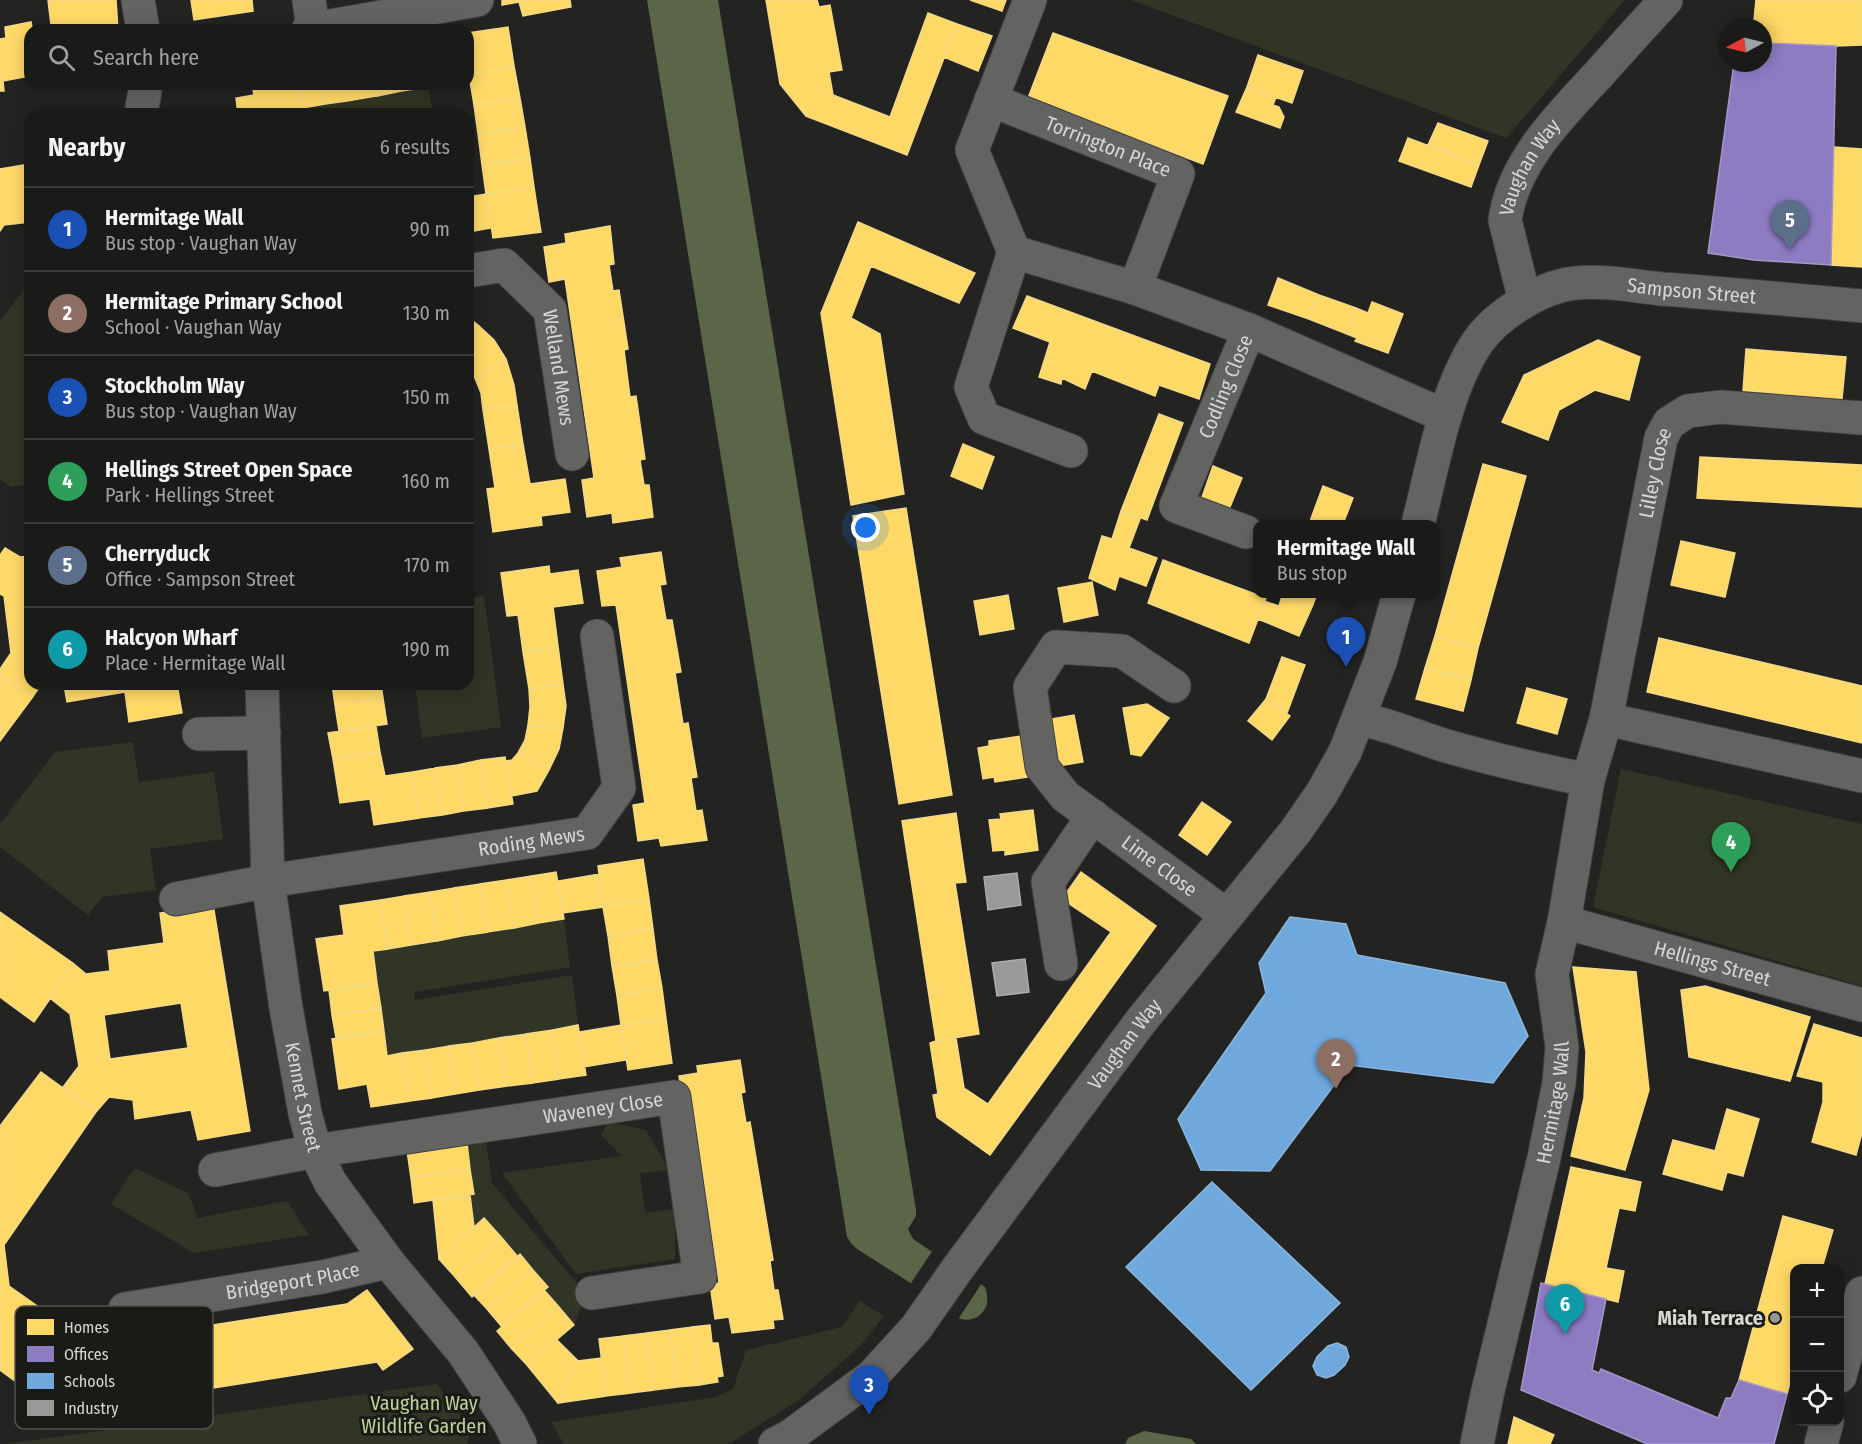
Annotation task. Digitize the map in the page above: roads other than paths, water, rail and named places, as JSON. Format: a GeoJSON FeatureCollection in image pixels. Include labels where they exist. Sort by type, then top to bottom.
{"type":"FeatureCollection","features":[{"type":"Feature","properties":{"kind":"street"},"geometry":{"type":"LineString","coordinates":[[138,0],[142,24]]}},
{"type":"Feature","properties":{"kind":"street"},"geometry":{"type":"LineString","coordinates":[[310,20],[477,0]]}},
{"type":"Feature","properties":{"kind":"street"},"geometry":{"type":"LineString","coordinates":[[1030,0],[972,150],[1014,252],[971,387],[984,418],[1071,451]]}},
{"type":"Feature","properties":{"kind":"street","name":"Vaughan Way"},"geometry":{"type":"LineString","coordinates":[[1525,301],[1505,220],[1506,208],[1523,167],[1551,126],[1666,0]]}},
{"type":"Feature","properties":{"kind":"street"},"geometry":{"type":"LineString","coordinates":[[142,108],[145,90]]}},
{"type":"Feature","properties":{"kind":"street","name":"Torrington Place"},"geometry":{"type":"LineString","coordinates":[[991,100],[1178,174],[1135,288]]}},
{"type":"Feature","properties":{"kind":"street"},"geometry":{"type":"LineString","coordinates":[[1014,252],[1135,288],[1249,330]]}},
{"type":"Feature","properties":{"kind":"street","name":"Welland Mews"},"geometry":{"type":"LineString","coordinates":[[474,270],[504,265],[550,310],[572,454]]}},
{"type":"Feature","properties":{"kind":"street","name":"Sampson Street"},"geometry":{"type":"LineString","coordinates":[[1525,301],[1555,287],[1576,283],[1862,306]]}},
{"type":"Feature","properties":{"kind":"street"},"geometry":{"type":"LineString","coordinates":[[1419,520],[1445,416],[1464,365],[1478,342],[1497,320],[1525,301]]}},
{"type":"Feature","properties":{"kind":"street","name":"Codling Close"},"geometry":{"type":"LineString","coordinates":[[1246,532],[1176,506],[1249,330],[1445,416]]}},
{"type":"Feature","properties":{"kind":"street","name":"Lilley Close"},"geometry":{"type":"LineString","coordinates":[[1587,780],[1606,719],[1661,438],[1669,423],[1688,411],[1722,407],[1862,418]]}},
{"type":"Feature","properties":{"kind":"street","name":"Vaughan Way"},"geometry":{"type":"LineString","coordinates":[[774,1444],[789,1437],[872,1376],[916,1328],[1141,1021],[1295,832],[1340,762],[1359,719],[1380,662],[1398,598]]}},
{"type":"Feature","properties":{"kind":"street","name":"Roding Mews"},"geometry":{"type":"LineString","coordinates":[[176,899],[268,881],[587,833],[619,788],[597,636]]}},
{"type":"Feature","properties":{"kind":"street","name":"Lime Close"},"geometry":{"type":"LineString","coordinates":[[1174,686],[1122,651],[1056,647],[1030,687],[1042,767],[1065,796],[1226,915]]}},
{"type":"Feature","properties":{"kind":"street","name":"Kennet Street"},"geometry":{"type":"LineString","coordinates":[[262,690],[268,881],[286,1008],[305,1113],[315,1151],[330,1182],[388,1262],[463,1352],[509,1422],[520,1444]]}},
{"type":"Feature","properties":{"kind":"street"},"geometry":{"type":"LineString","coordinates":[[1359,719],[1383,723],[1501,762],[1587,780]]}},
{"type":"Feature","properties":{"kind":"street"},"geometry":{"type":"LineString","coordinates":[[1606,719],[1862,776]]}},
{"type":"Feature","properties":{"kind":"street"},"geometry":{"type":"LineString","coordinates":[[199,734],[264,733]]}},
{"type":"Feature","properties":{"kind":"street","name":"Hermitage Wall"},"geometry":{"type":"LineString","coordinates":[[1477,1444],[1544,1158],[1558,1083],[1562,1047],[1552,974],[1564,922],[1587,780]]}},
{"type":"Feature","properties":{"kind":"street"},"geometry":{"type":"LineString","coordinates":[[1060,964],[1048,882],[1093,816]]}},
{"type":"Feature","properties":{"kind":"street","name":"Hellings Street"},"geometry":{"type":"LineString","coordinates":[[1564,922],[1862,1005]]}},
{"type":"Feature","properties":{"kind":"street","name":"Waveney Close"},"geometry":{"type":"LineString","coordinates":[[315,1151],[674,1097],[700,1276],[592,1293]]}},
{"type":"Feature","properties":{"kind":"street"},"geometry":{"type":"LineString","coordinates":[[215,1170],[315,1151]]}},
{"type":"Feature","properties":{"kind":"street","name":"Bridgeport Place"},"geometry":{"type":"LineString","coordinates":[[148,1306],[322,1277],[388,1262]]}},
{"type":"Feature","properties":{"kind":"street"},"geometry":{"type":"LineString","coordinates":[[1840,1372],[1862,1293]]}},
{"type":"Feature","properties":{"kind":"street"},"geometry":{"type":"LineString","coordinates":[[1821,1444],[1826,1426]]}},
{"type":"Feature","properties":{"kind":"place","name":"Cherryduck"},"geometry":{"type":"Point","coordinates":[1790,250]}},
{"type":"Feature","properties":{"kind":"place","name":"Hermitage Wall"},"geometry":{"type":"Point","coordinates":[1346,667]}},
{"type":"Feature","properties":{"kind":"place","name":"Hellings Street Open Space"},"geometry":{"type":"Point","coordinates":[1731,872]}},
{"type":"Feature","properties":{"kind":"place","name":"Hermitage Primary School"},"geometry":{"type":"Point","coordinates":[1336,1089]}},
{"type":"Feature","properties":{"kind":"place","name":"Miah Terrace"},"geometry":{"type":"Point","coordinates":[1775,1318]}},
{"type":"Feature","properties":{"kind":"place","name":"Halcyon Wharf"},"geometry":{"type":"Point","coordinates":[1565,1334]}},
{"type":"Feature","properties":{"kind":"place","name":"Stockholm Way"},"geometry":{"type":"Point","coordinates":[869,1415]}},
{"type":"Feature","properties":{"kind":"park label","name":"Vaughan Way Wildlife Garden"},"geometry":{"type":"Point","coordinates":[424,1414]}}]}
